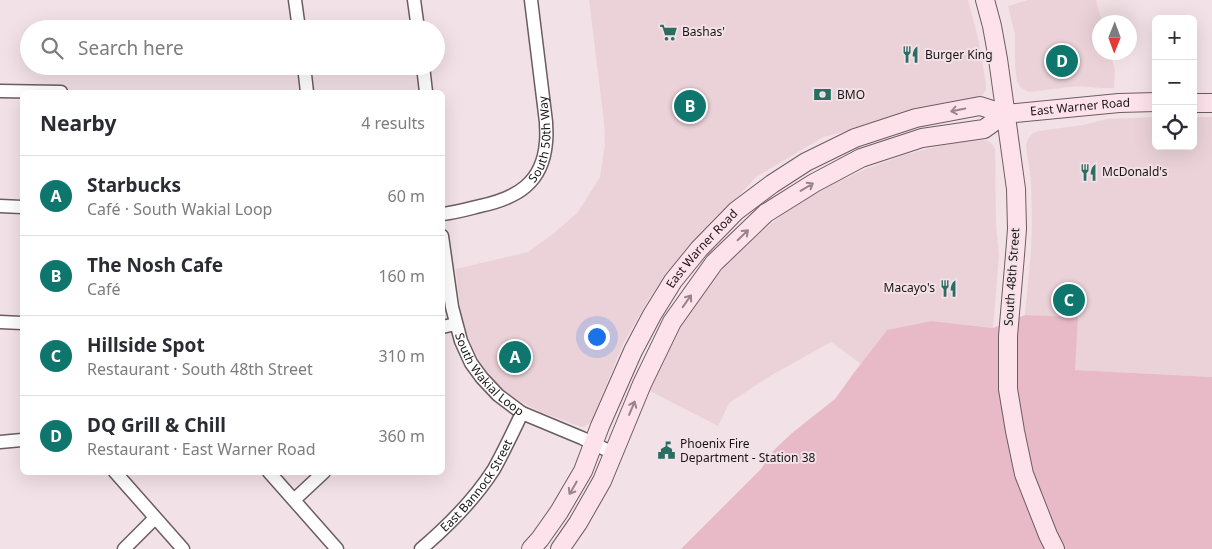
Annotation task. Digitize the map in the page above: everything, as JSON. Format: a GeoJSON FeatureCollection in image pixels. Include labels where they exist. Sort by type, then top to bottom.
{"type":"FeatureCollection","features":[{"type":"Feature","properties":{"kind":"main road","name":"South 48th Street"},"geometry":{"type":"LineString","coordinates":[[985,0],[995,44],[1016,189],[1017,229],[1008,336],[1008,389],[1024,474],[1055,549]]}},
{"type":"Feature","properties":{"kind":"main road","name":"East Warner Road"},"geometry":{"type":"LineString","coordinates":[[531,549],[559,512],[583,471],[600,426],[634,351],[652,315],[673,281],[699,249],[736,211],[772,184],[806,162],[855,138],[916,118],[980,106],[1006,114],[1119,103],[1152,102]]}},
{"type":"Feature","properties":{"kind":"main road"},"geometry":{"type":"LineString","coordinates":[[1197,102],[1212,103]]}},
{"type":"Feature","properties":{"kind":"main road","name":"East Warner Road"},"geometry":{"type":"LineString","coordinates":[[560,549],[578,523],[602,480],[642,384],[672,322],[714,263],[766,212],[861,158],[922,138],[984,129],[1006,114]]}},
{"type":"Feature","properties":{"kind":"main road"},"geometry":{"type":"LineString","coordinates":[[642,335],[662,343]]}},
{"type":"Feature","properties":{"kind":"street"},"geometry":{"type":"LineString","coordinates":[[295,0],[298,20]]}},
{"type":"Feature","properties":{"kind":"street"},"geometry":{"type":"LineString","coordinates":[[414,0],[417,20]]}},
{"type":"Feature","properties":{"kind":"street","name":"South 50th Way"},"geometry":{"type":"LineString","coordinates":[[445,214],[494,203],[512,196],[535,177],[543,161],[546,142],[546,122],[531,0]]}},
{"type":"Feature","properties":{"kind":"street"},"geometry":{"type":"LineString","coordinates":[[305,75],[307,90]]}},
{"type":"Feature","properties":{"kind":"street"},"geometry":{"type":"LineString","coordinates":[[424,75],[426,90]]}},
{"type":"Feature","properties":{"kind":"street"},"geometry":{"type":"LineString","coordinates":[[0,91],[20,91]]}},
{"type":"Feature","properties":{"kind":"street"},"geometry":{"type":"LineString","coordinates":[[0,206],[20,207]]}},
{"type":"Feature","properties":{"kind":"street","name":"South Wakial Loop"},"geometry":{"type":"LineString","coordinates":[[445,257],[456,324],[471,363],[482,378],[498,395],[522,414],[613,453]]}},
{"type":"Feature","properties":{"kind":"street"},"geometry":{"type":"LineString","coordinates":[[0,322],[20,323]]}},
{"type":"Feature","properties":{"kind":"street"},"geometry":{"type":"LineString","coordinates":[[445,326],[456,324]]}},
{"type":"Feature","properties":{"kind":"street","name":"East Bannock Street"},"geometry":{"type":"LineString","coordinates":[[421,549],[476,494],[493,469],[522,414]]}},
{"type":"Feature","properties":{"kind":"street"},"geometry":{"type":"LineString","coordinates":[[0,442],[20,440]]}},
{"type":"Feature","properties":{"kind":"street"},"geometry":{"type":"LineString","coordinates":[[118,475],[182,549]]}},
{"type":"Feature","properties":{"kind":"street"},"geometry":{"type":"LineString","coordinates":[[272,475],[336,549]]}},
{"type":"Feature","properties":{"kind":"street"},"geometry":{"type":"LineString","coordinates":[[294,500],[321,475]]}},
{"type":"Feature","properties":{"kind":"street"},"geometry":{"type":"LineString","coordinates":[[124,549],[155,518]]}},
{"type":"Feature","properties":{"kind":"shaded area"},"geometry":{"type":"Polygon","coordinates":[[[589,0],[968,0],[979,42],[986,90],[980,98],[823,137],[756,177],[684,251],[650,297],[623,344],[591,422],[581,427],[539,411],[514,398],[494,381],[476,356],[466,332],[460,307],[456,269],[528,252],[578,212],[600,177],[605,144],[604,122],[589,0]]]}},
{"type":"Feature","properties":{"kind":"shaded area"},"geometry":{"type":"Polygon","coordinates":[[[1028,0],[1096,0],[1100,15],[1092,15],[1092,60],[1112,60],[1115,70],[1114,88],[1077,86],[1029,92],[1020,87],[1017,81],[1015,65],[1015,34],[1008,6],[1028,0]]]}},
{"type":"Feature","properties":{"kind":"shaded area"},"geometry":{"type":"Polygon","coordinates":[[[1152,117],[1152,150],[1197,150],[1197,117],[1212,117],[1212,377],[1074,370],[1078,318],[1025,315],[1032,225],[1031,182],[1026,146],[1028,139],[1033,133],[1038,131],[1083,125],[1107,119],[1152,117]]]}},
{"type":"Feature","properties":{"kind":"shaded area"},"geometry":{"type":"Polygon","coordinates":[[[983,140],[992,144],[995,149],[996,225],[999,255],[993,328],[931,321],[887,330],[861,364],[831,342],[770,376],[729,403],[718,426],[648,390],[681,323],[709,285],[758,234],[785,213],[835,183],[866,169],[927,149],[983,140]]]}},
{"type":"Feature","properties":{"kind":"shaded area"},"geometry":{"type":"Polygon","coordinates":[[[1025,315],[1078,317],[1075,370],[1212,377],[1212,549],[681,549],[761,469],[774,450],[835,399],[887,330],[931,321],[993,328],[1025,315]]]}},
{"type":"Feature","properties":{"kind":"place","name":"Bashas'"},"geometry":{"type":"Point","coordinates":[668,32]}},
{"type":"Feature","properties":{"kind":"place","name":"Burger King"},"geometry":{"type":"Point","coordinates":[911,55]}},
{"type":"Feature","properties":{"kind":"place","name":"DQ Grill & Chill"},"geometry":{"type":"Point","coordinates":[1062,61]}},
{"type":"Feature","properties":{"kind":"place","name":"BMO"},"geometry":{"type":"Point","coordinates":[823,95]}},
{"type":"Feature","properties":{"kind":"place","name":"The Nosh Cafe"},"geometry":{"type":"Point","coordinates":[690,106]}},
{"type":"Feature","properties":{"kind":"place","name":"McDonald's"},"geometry":{"type":"Point","coordinates":[1088,172]}},
{"type":"Feature","properties":{"kind":"place","name":"Macayo's"},"geometry":{"type":"Point","coordinates":[949,288]}},
{"type":"Feature","properties":{"kind":"place","name":"Hillside Spot"},"geometry":{"type":"Point","coordinates":[1069,300]}},
{"type":"Feature","properties":{"kind":"place","name":"Starbucks"},"geometry":{"type":"Point","coordinates":[515,357]}},
{"type":"Feature","properties":{"kind":"place","name":"Phoenix Fire Department - Station 38"},"geometry":{"type":"Point","coordinates":[666,451]}}]}
